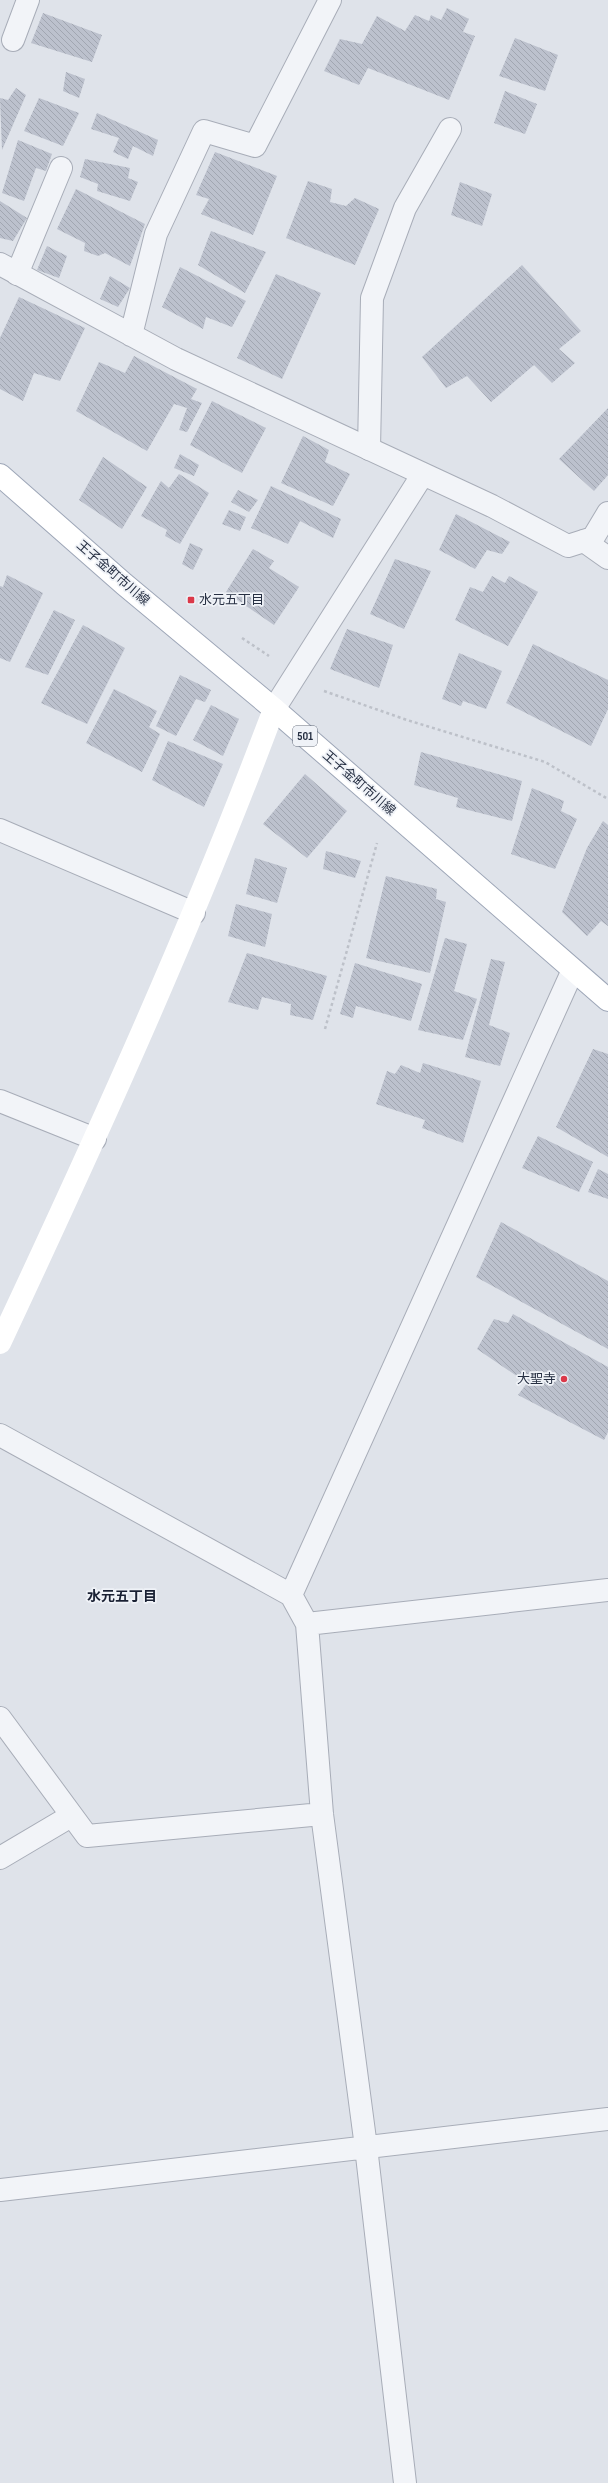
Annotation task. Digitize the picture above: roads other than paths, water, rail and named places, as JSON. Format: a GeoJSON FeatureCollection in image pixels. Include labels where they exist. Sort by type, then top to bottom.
{"type":"FeatureCollection","features":[{"type":"Feature","properties":{"kind":"main road","name":"王子金町市川線"},"geometry":{"type":"LineString","coordinates":[[0,475],[124,584],[274,709],[608,1000]]}},
{"type":"Feature","properties":{"kind":"main road"},"geometry":{"type":"LineString","coordinates":[[0,1343],[95,1139],[194,914],[274,709]]}},
{"type":"Feature","properties":{"kind":"street"},"geometry":{"type":"LineString","coordinates":[[13,40],[28,0]]}},
{"type":"Feature","properties":{"kind":"street"},"geometry":{"type":"LineString","coordinates":[[131,335],[156,234],[204,131],[255,146],[330,0]]}},
{"type":"Feature","properties":{"kind":"street"},"geometry":{"type":"LineString","coordinates":[[369,449],[372,298],[405,208],[450,129]]}},
{"type":"Feature","properties":{"kind":"street"},"geometry":{"type":"LineString","coordinates":[[61,168],[8,269],[131,335],[492,506],[568,546],[593,538],[608,513]]}},
{"type":"Feature","properties":{"kind":"street"},"geometry":{"type":"LineString","coordinates":[[274,709],[424,474]]}},
{"type":"Feature","properties":{"kind":"street"},"geometry":{"type":"LineString","coordinates":[[584,541],[608,558]]}},
{"type":"Feature","properties":{"kind":"street"},"geometry":{"type":"LineString","coordinates":[[0,830],[194,914]]}},
{"type":"Feature","properties":{"kind":"street"},"geometry":{"type":"LineString","coordinates":[[291,1595],[573,970]]}},
{"type":"Feature","properties":{"kind":"street"},"geometry":{"type":"LineString","coordinates":[[0,1101],[95,1139]]}},
{"type":"Feature","properties":{"kind":"street"},"geometry":{"type":"LineString","coordinates":[[0,1435],[291,1595],[307,1624],[322,1814],[366,2147],[405,2483]]}},
{"type":"Feature","properties":{"kind":"street"},"geometry":{"type":"LineString","coordinates":[[307,1624],[608,1590]]}},
{"type":"Feature","properties":{"kind":"street"},"geometry":{"type":"LineString","coordinates":[[0,1718],[87,1836],[322,1814]]}},
{"type":"Feature","properties":{"kind":"street"},"geometry":{"type":"LineString","coordinates":[[0,1858],[71,1816]]}},
{"type":"Feature","properties":{"kind":"street"},"geometry":{"type":"LineString","coordinates":[[0,2190],[608,2119]]}},
{"type":"Feature","properties":{"kind":"place","name":"水元五丁目"},"geometry":{"type":"Point","coordinates":[191,600]}},
{"type":"Feature","properties":{"kind":"place","name":"大聖寺"},"geometry":{"type":"Point","coordinates":[564,1379]}},
{"type":"Feature","properties":{"kind":"district","name":"水元五丁目"},"geometry":{"type":"Point","coordinates":[122,1596]}}]}
